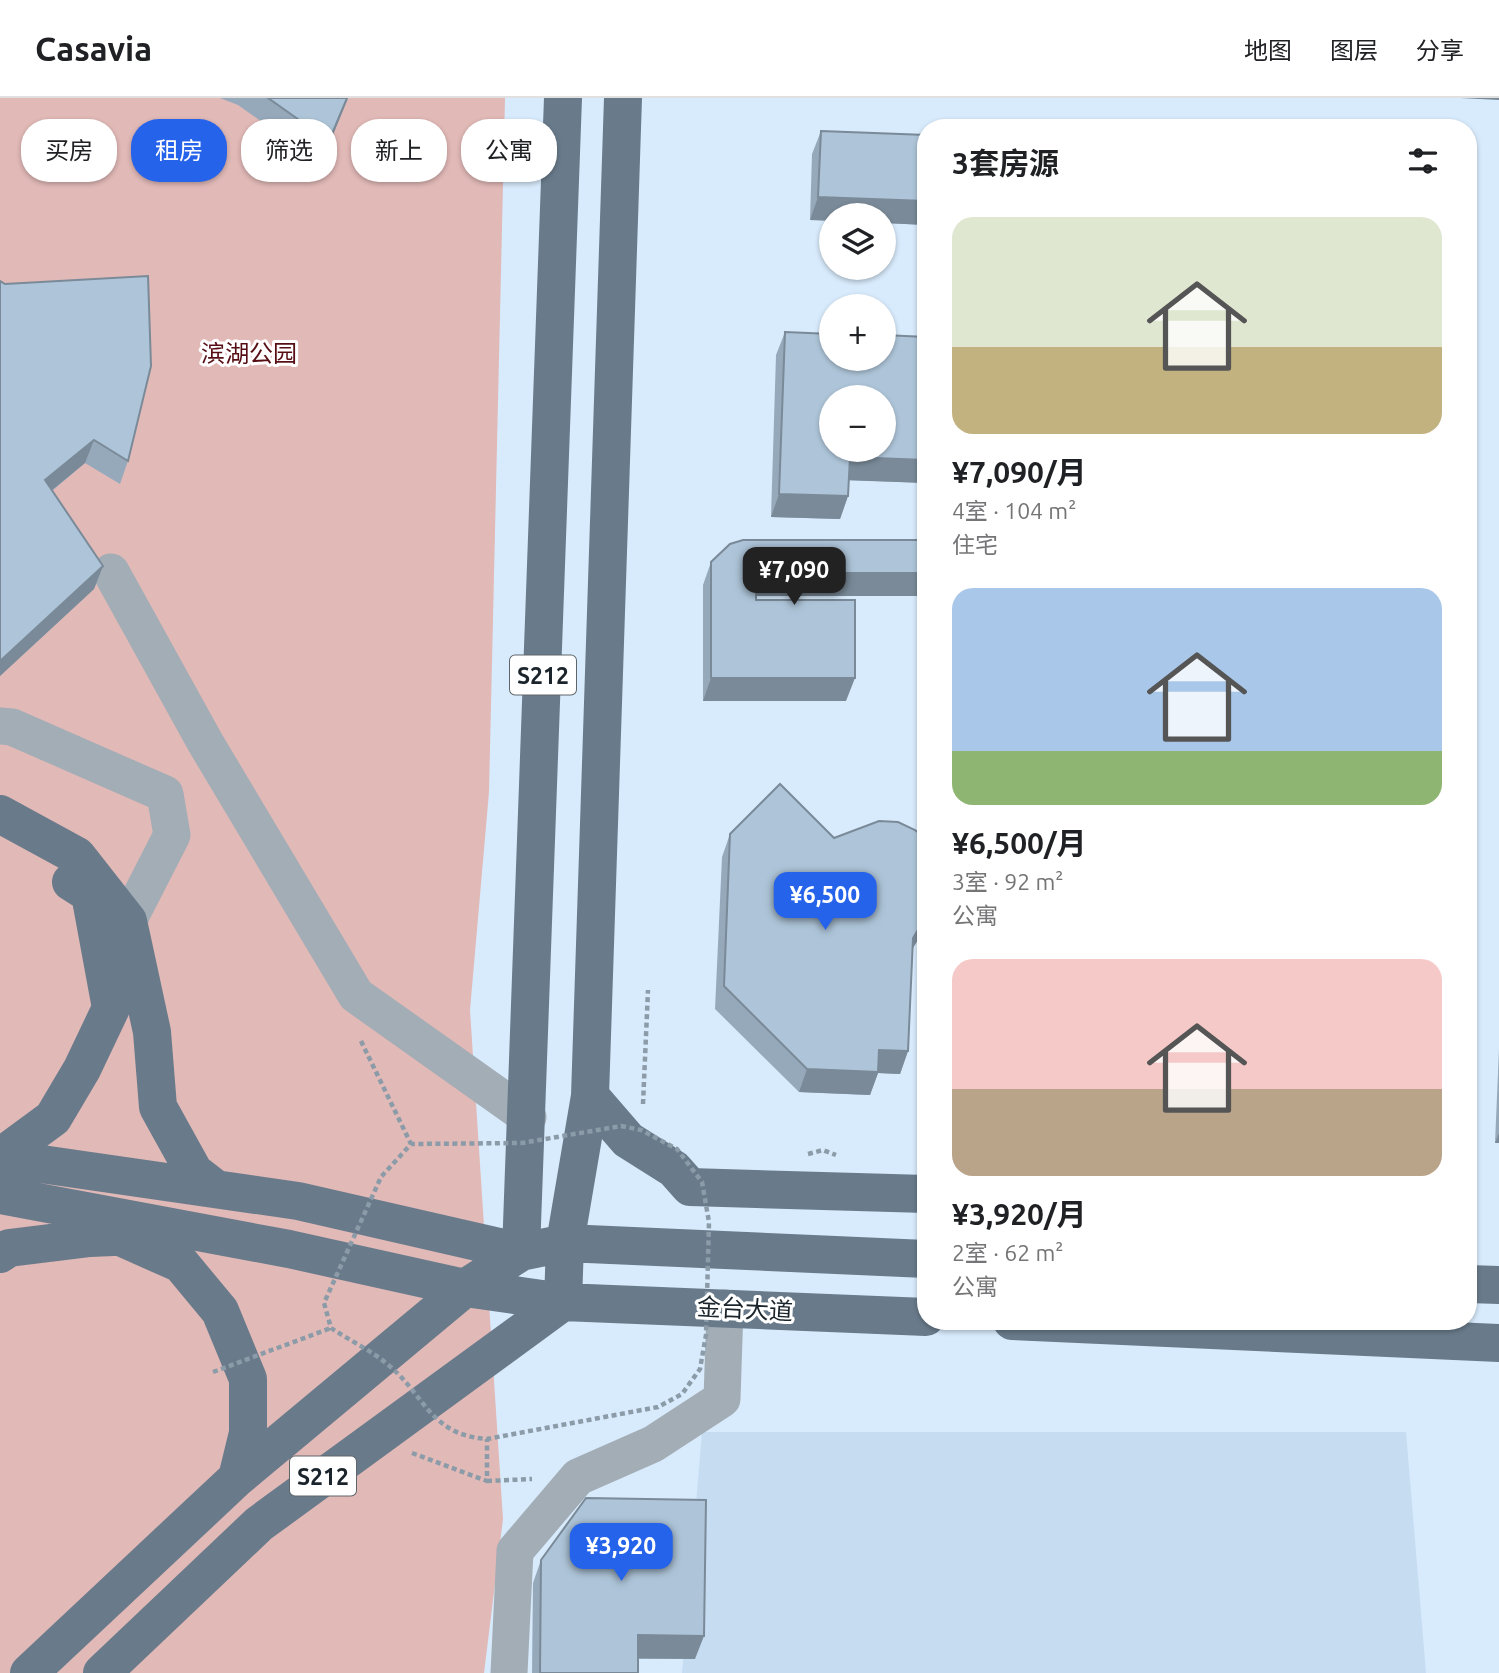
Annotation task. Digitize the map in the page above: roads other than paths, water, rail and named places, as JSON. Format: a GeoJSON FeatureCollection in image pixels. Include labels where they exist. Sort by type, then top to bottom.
{"type":"FeatureCollection","features":[{"type":"Feature","properties":{"kind":"main road","name":"S212"},"geometry":{"type":"LineString","coordinates":[[521,1252],[563,98]]}},
{"type":"Feature","properties":{"kind":"main road","name":"S212"},"geometry":{"type":"LineString","coordinates":[[102,1673],[259,1524],[563,1301],[565,1243],[590,1096],[623,98]]}},
{"type":"Feature","properties":{"kind":"main road"},"geometry":{"type":"LineString","coordinates":[[0,814],[77,856],[128,921],[152,1032],[158,1107],[194,1172],[216,1189]]}},
{"type":"Feature","properties":{"kind":"main road"},"geometry":{"type":"LineString","coordinates":[[0,841],[14,845],[90,894],[111,1008],[82,1069],[53,1118],[0,1157]]}},
{"type":"Feature","properties":{"kind":"main road"},"geometry":{"type":"LineString","coordinates":[[590,1096],[628,1140],[674,1169],[690,1187],[917,1194]]}},
{"type":"Feature","properties":{"kind":"main road"},"geometry":{"type":"LineString","coordinates":[[0,1157],[298,1201],[521,1252]]}},
{"type":"Feature","properties":{"kind":"main road"},"geometry":{"type":"LineString","coordinates":[[0,1197],[125,1236],[181,1264],[220,1311],[248,1379],[248,1433],[237,1478]]}},
{"type":"Feature","properties":{"kind":"main road"},"geometry":{"type":"LineString","coordinates":[[0,1197],[289,1249]]}},
{"type":"Feature","properties":{"kind":"main road"},"geometry":{"type":"LineString","coordinates":[[5,1251],[125,1236],[163,1235],[289,1249]]}},
{"type":"Feature","properties":{"kind":"main road"},"geometry":{"type":"LineString","coordinates":[[29,1673],[237,1478],[465,1288],[521,1252],[565,1243],[917,1259]]}},
{"type":"Feature","properties":{"kind":"main road","name":"金台大道"},"geometry":{"type":"LineString","coordinates":[[289,1249],[465,1288],[563,1301],[917,1317]]}},
{"type":"Feature","properties":{"kind":"main road"},"geometry":{"type":"LineString","coordinates":[[5,1251],[121,1261],[197,1284]]}},
{"type":"Feature","properties":{"kind":"main road"},"geometry":{"type":"LineString","coordinates":[[1477,1284],[1499,1285]]}},
{"type":"Feature","properties":{"kind":"main road"},"geometry":{"type":"LineString","coordinates":[[1211,1330],[1499,1343]]}},
{"type":"Feature","properties":{"kind":"lane"},"geometry":{"type":"LineString","coordinates":[[111,572],[205,742],[356,995],[528,1117]]}},
{"type":"Feature","properties":{"kind":"lane"},"geometry":{"type":"LineString","coordinates":[[0,726],[12,727],[165,794],[172,835],[128,921]]}},
{"type":"Feature","properties":{"kind":"lane"},"geometry":{"type":"LineString","coordinates":[[509,1673],[515,1551],[578,1477],[653,1444],[722,1399],[724,1308]]}},
{"type":"Feature","properties":{"kind":"park label","name":"滨湖公园"},"geometry":{"type":"Point","coordinates":[249,353]}}]}
